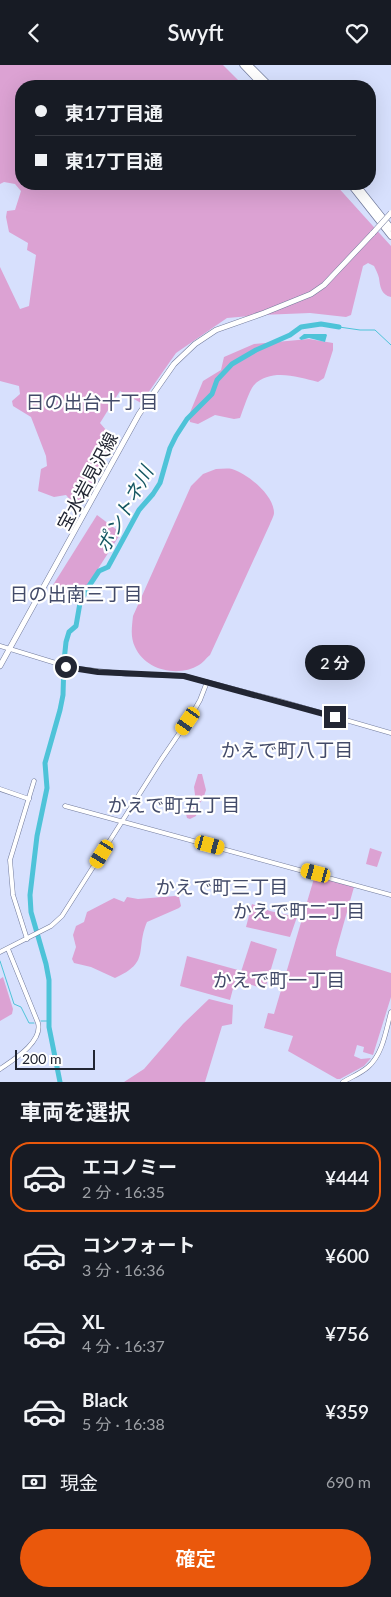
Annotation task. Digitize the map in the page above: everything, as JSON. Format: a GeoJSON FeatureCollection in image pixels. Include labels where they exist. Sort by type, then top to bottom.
{"type":"FeatureCollection","features":[{"type":"Feature","properties":{"kind":"highway"},"geometry":{"type":"LineString","coordinates":[[243,65],[257,80]]}},
{"type":"Feature","properties":{"kind":"highway"},"geometry":{"type":"LineString","coordinates":[[249,65],[264,80]]}},
{"type":"Feature","properties":{"kind":"highway"},"geometry":{"type":"LineString","coordinates":[[355,190],[391,236]]}},
{"type":"Feature","properties":{"kind":"highway"},"geometry":{"type":"LineString","coordinates":[[361,190],[391,228]]}},
{"type":"Feature","properties":{"kind":"main road","name":"宝水岩見沢線"},"geometry":{"type":"LineString","coordinates":[[0,667],[139,414],[178,359],[195,343],[216,330],[311,294],[324,285],[391,213]]}},
{"type":"Feature","properties":{"kind":"street"},"geometry":{"type":"LineString","coordinates":[[0,646],[72,668],[126,674],[184,676],[391,733]]}},
{"type":"Feature","properties":{"kind":"street"},"geometry":{"type":"LineString","coordinates":[[0,952],[55,923],[65,913],[161,759],[197,707],[207,682]]}},
{"type":"Feature","properties":{"kind":"street"},"geometry":{"type":"LineString","coordinates":[[27,939],[13,895],[10,860],[34,781]]}},
{"type":"Feature","properties":{"kind":"street"},"geometry":{"type":"LineString","coordinates":[[0,789],[29,799]]}},
{"type":"Feature","properties":{"kind":"street"},"geometry":{"type":"LineString","coordinates":[[65,806],[391,895]]}},
{"type":"Feature","properties":{"kind":"street"},"geometry":{"type":"LineString","coordinates":[[0,1069],[23,1053],[38,1035],[39,1030],[38,1023],[8,949]]}},
{"type":"Feature","properties":{"kind":"street"},"geometry":{"type":"LineString","coordinates":[[343,1082],[363,1071],[375,1059],[391,1012]]}},
{"type":"Feature","properties":{"kind":"shaded area"},"geometry":{"type":"Polygon","coordinates":[[[0,65],[223,65],[238,80],[15,80],[15,184],[4,182],[0,184],[0,65]]]}},
{"type":"Feature","properties":{"kind":"shaded area"},"geometry":{"type":"Polygon","coordinates":[[[340,190],[391,246],[391,297],[383,292],[374,266],[368,263],[363,266],[351,315],[346,317],[310,313],[227,318],[176,353],[141,403],[120,391],[100,423],[113,438],[114,445],[106,457],[84,504],[72,502],[66,495],[54,497],[38,491],[41,469],[47,466],[46,456],[31,417],[13,406],[12,401],[20,394],[19,386],[0,381],[0,267],[20,309],[29,306],[36,255],[27,250],[28,243],[9,232],[6,217],[7,211],[15,210],[21,191],[340,190]]]}},
{"type":"Feature","properties":{"kind":"shaded area"},"geometry":{"type":"Polygon","coordinates":[[[309,339],[333,343],[333,350],[324,378],[318,382],[285,375],[268,377],[254,385],[240,418],[234,419],[215,415],[198,424],[190,422],[189,415],[203,381],[221,370],[224,357],[254,344],[309,339]]]}},
{"type":"Feature","properties":{"kind":"shaded area"},"geometry":{"type":"Polygon","coordinates":[[[216,469],[232,469],[252,480],[270,499],[274,516],[210,655],[191,669],[172,671],[163,669],[146,661],[135,647],[132,635],[133,616],[191,486],[203,474],[216,469]]]}},
{"type":"Feature","properties":{"kind":"shaded area"},"geometry":{"type":"Polygon","coordinates":[[[97,515],[121,533],[78,600],[53,585],[97,515]]]}},
{"type":"Feature","properties":{"kind":"shaded area"},"geometry":{"type":"Polygon","coordinates":[[[198,774],[202,774],[206,790],[199,804],[196,816],[190,819],[187,818],[186,814],[195,795],[194,787],[198,774]]]}},
{"type":"Feature","properties":{"kind":"shaded area"},"geometry":{"type":"Polygon","coordinates":[[[370,848],[382,852],[377,867],[366,864],[370,848]]]}},
{"type":"Feature","properties":{"kind":"shaded area"},"geometry":{"type":"Polygon","coordinates":[[[315,875],[354,887],[336,956],[391,973],[391,997],[373,1055],[363,1052],[364,1047],[357,1045],[354,1056],[361,1059],[371,1058],[364,1066],[340,1079],[288,1051],[293,1036],[264,1028],[268,1013],[274,1014],[315,875]]]}},
{"type":"Feature","properties":{"kind":"shaded area"},"geometry":{"type":"Polygon","coordinates":[[[127,897],[138,899],[179,897],[181,906],[147,922],[138,961],[126,972],[115,978],[91,967],[74,963],[72,959],[76,947],[73,935],[76,926],[84,922],[87,912],[114,898],[124,902],[127,897]]]}},
{"type":"Feature","properties":{"kind":"shaded area"},"geometry":{"type":"Polygon","coordinates":[[[252,904],[270,911],[297,917],[290,937],[246,927],[252,904]]]}},
{"type":"Feature","properties":{"kind":"shaded area"},"geometry":{"type":"Polygon","coordinates":[[[251,941],[277,949],[265,989],[238,981],[251,941]]]}},
{"type":"Feature","properties":{"kind":"shaded area"},"geometry":{"type":"Polygon","coordinates":[[[187,956],[238,970],[230,1000],[180,986],[187,956]]]}},
{"type":"Feature","properties":{"kind":"shaded area"},"geometry":{"type":"Polygon","coordinates":[[[3,977],[13,1009],[12,1014],[0,1021],[0,979],[3,977]]]}},
{"type":"Feature","properties":{"kind":"shaded area"},"geometry":{"type":"Polygon","coordinates":[[[209,999],[233,1005],[232,1024],[222,1026],[205,1082],[124,1082],[144,1069],[183,1024],[209,999]]]}},
{"type":"Feature","properties":{"kind":"water"},"geometry":{"type":"Polygon","coordinates":[[[304,334],[327,335],[325,342],[309,338],[301,340],[299,338],[304,334]]]}},
{"type":"Feature","properties":{"kind":"waterway","name":"ポントネ川"},"geometry":{"type":"LineString","coordinates":[[60,1082],[49,1027],[49,980],[31,912],[30,895],[37,836],[47,788],[45,763],[63,695],[64,661],[69,632],[76,626],[80,603],[87,589],[99,571],[108,567],[139,510],[160,483],[170,448],[176,436],[187,419],[212,394],[217,380],[232,364],[256,350],[290,335],[301,327],[321,324],[339,327]]}},
{"type":"Feature","properties":{"kind":"waterway","name":"ポントネ川"},"geometry":{"type":"LineString","coordinates":[[339,327],[375,330],[391,345]]}},
{"type":"Feature","properties":{"kind":"waterway"},"geometry":{"type":"LineString","coordinates":[[0,961],[14,1004],[21,1007],[29,1023],[34,1023]]}},
{"type":"Feature","properties":{"kind":"waterway"},"geometry":{"type":"LineString","coordinates":[[41,1021],[48,1021]]}},
{"type":"Feature","properties":{"kind":"district","name":"日の出台十丁目"},"geometry":{"type":"Point","coordinates":[92,401]}},
{"type":"Feature","properties":{"kind":"district","name":"日の出南三丁目"},"geometry":{"type":"Point","coordinates":[76,593]}},
{"type":"Feature","properties":{"kind":"district","name":"かえで町八丁目"},"geometry":{"type":"Point","coordinates":[287,749]}},
{"type":"Feature","properties":{"kind":"district","name":"かえで町五丁目"},"geometry":{"type":"Point","coordinates":[174,804]}},
{"type":"Feature","properties":{"kind":"district","name":"かえで町三丁目"},"geometry":{"type":"Point","coordinates":[222,886]}},
{"type":"Feature","properties":{"kind":"district","name":"かえで町二丁目"},"geometry":{"type":"Point","coordinates":[299,910]}},
{"type":"Feature","properties":{"kind":"district","name":"かえで町一丁目"},"geometry":{"type":"Point","coordinates":[279,979]}},
{"type":"Feature","properties":{"kind":"route"},"geometry":{"type":"LineString","coordinates":[[66,667],[98,672],[184,676],[335,717]]}}]}
